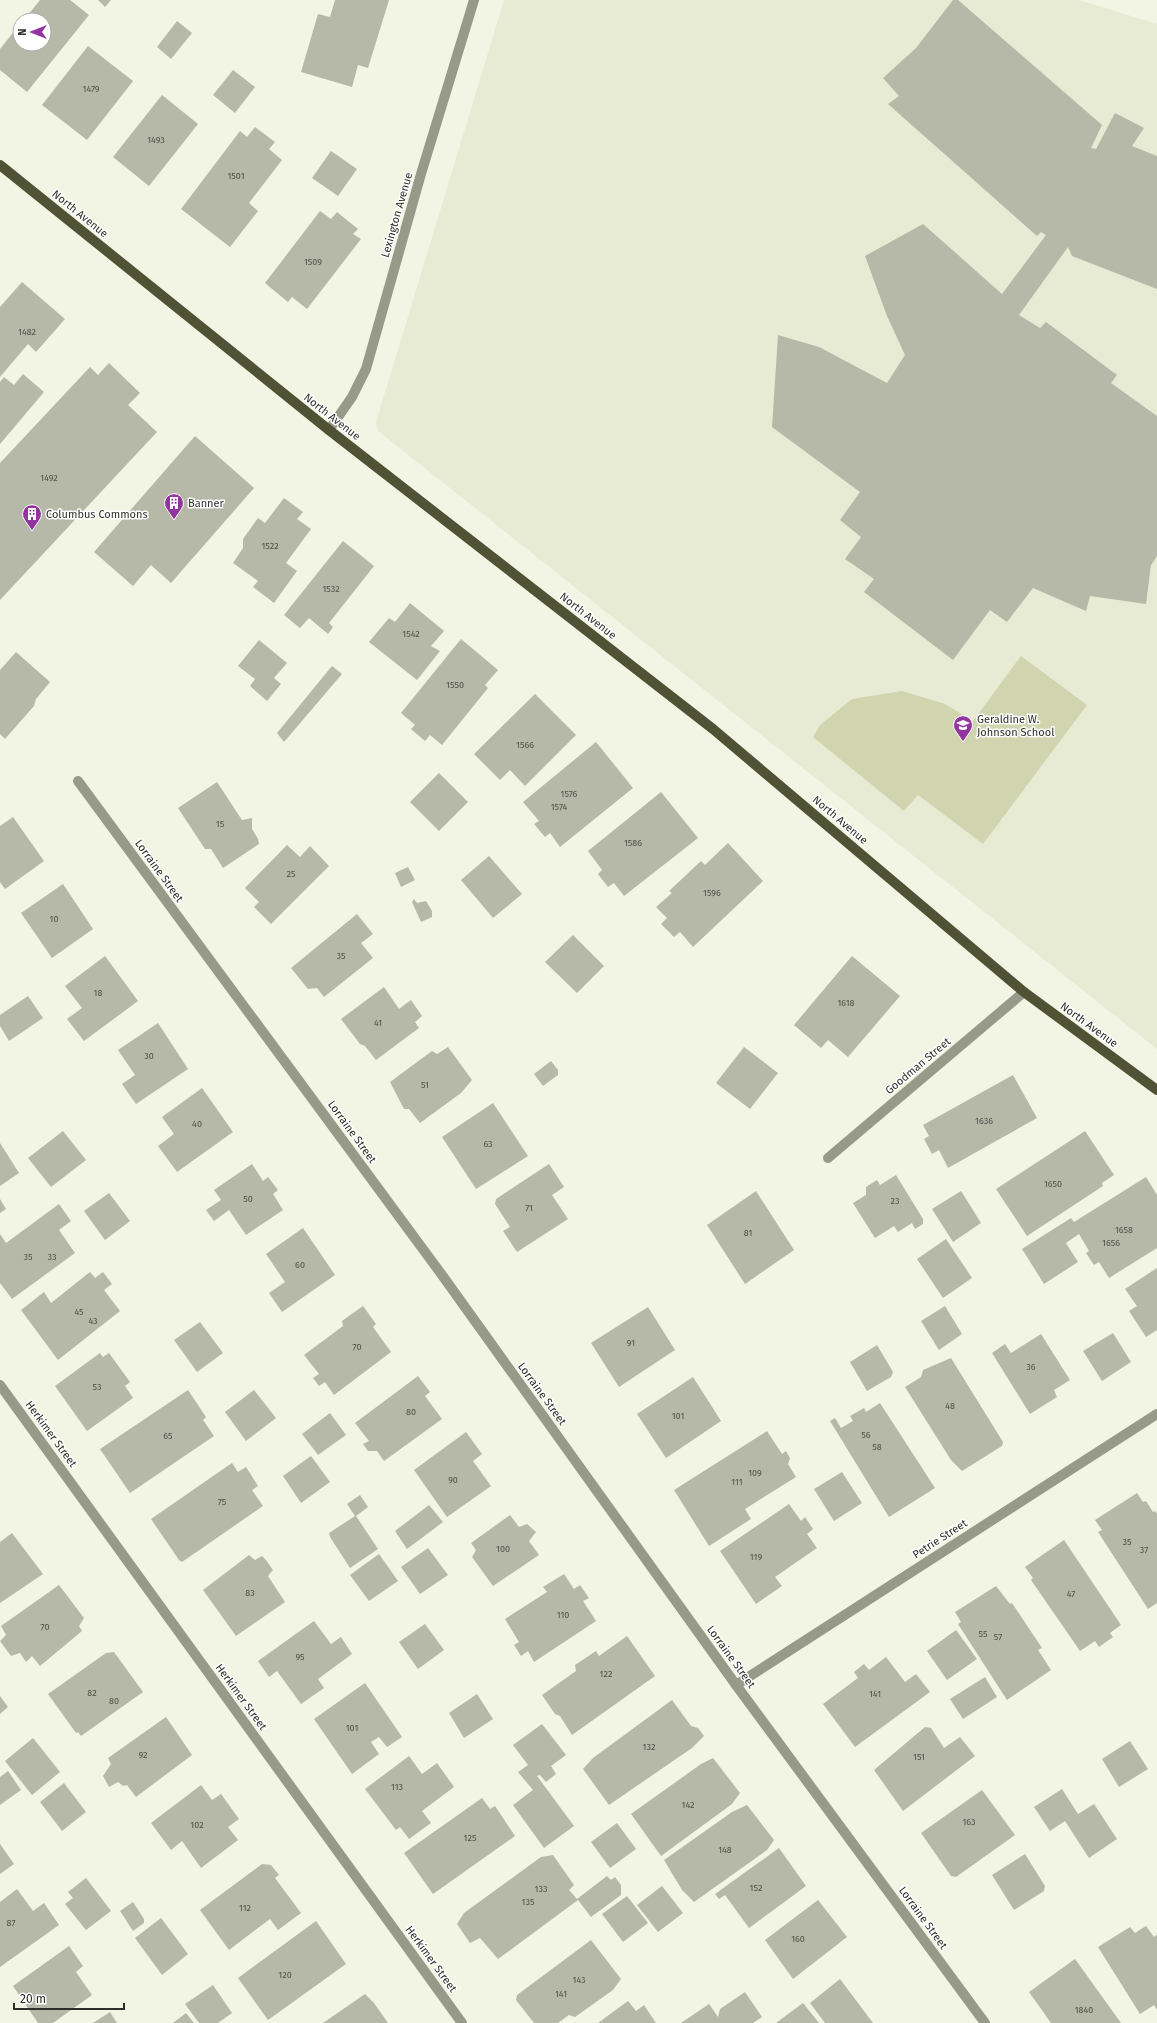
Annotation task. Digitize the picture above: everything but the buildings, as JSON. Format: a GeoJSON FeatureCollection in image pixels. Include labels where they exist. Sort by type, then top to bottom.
{"type":"FeatureCollection","features":[{"type":"Feature","properties":{"kind":"main road","name":"North Avenue"},"geometry":{"type":"LineString","coordinates":[[0,165],[329,430],[713,729],[1024,992],[1157,1090]]}},
{"type":"Feature","properties":{"kind":"street","name":"Lexington Avenue"},"geometry":{"type":"LineString","coordinates":[[329,430],[352,397],[366,369],[421,174],[474,0]]}},
{"type":"Feature","properties":{"kind":"street","name":"Lorraine Street"},"geometry":{"type":"LineString","coordinates":[[78,781],[442,1275],[736,1685],[985,2023]]}},
{"type":"Feature","properties":{"kind":"street","name":"Goodman Street"},"geometry":{"type":"LineString","coordinates":[[828,1158],[1024,992]]}},
{"type":"Feature","properties":{"kind":"street","name":"Herkimer Street"},"geometry":{"type":"LineString","coordinates":[[0,1385],[462,2023]]}},
{"type":"Feature","properties":{"kind":"street","name":"Petrie Street"},"geometry":{"type":"LineString","coordinates":[[736,1685],[1157,1414]]}},
{"type":"Feature","properties":{"kind":"shaded area","name":"Geraldine W. Johnson School"},"geometry":{"type":"Polygon","coordinates":[[[504,0],[1079,0],[1157,24],[1157,1049],[378,431],[376,422],[504,0]]]}},
{"type":"Feature","properties":{"kind":"shaded area"},"geometry":{"type":"Polygon","coordinates":[[[1021,656],[1087,705],[983,844],[918,795],[904,811],[813,737],[820,725],[852,699],[902,691],[945,704],[973,721],[1021,656]]]}},
{"type":"Feature","properties":{"kind":"place","name":"Banner"},"geometry":{"type":"Point","coordinates":[174,520]}},
{"type":"Feature","properties":{"kind":"place","name":"Columbus Commons"},"geometry":{"type":"Point","coordinates":[32,531]}},
{"type":"Feature","properties":{"kind":"place","name":"Geraldine W. Johnson School"},"geometry":{"type":"Point","coordinates":[963,742]}}]}
